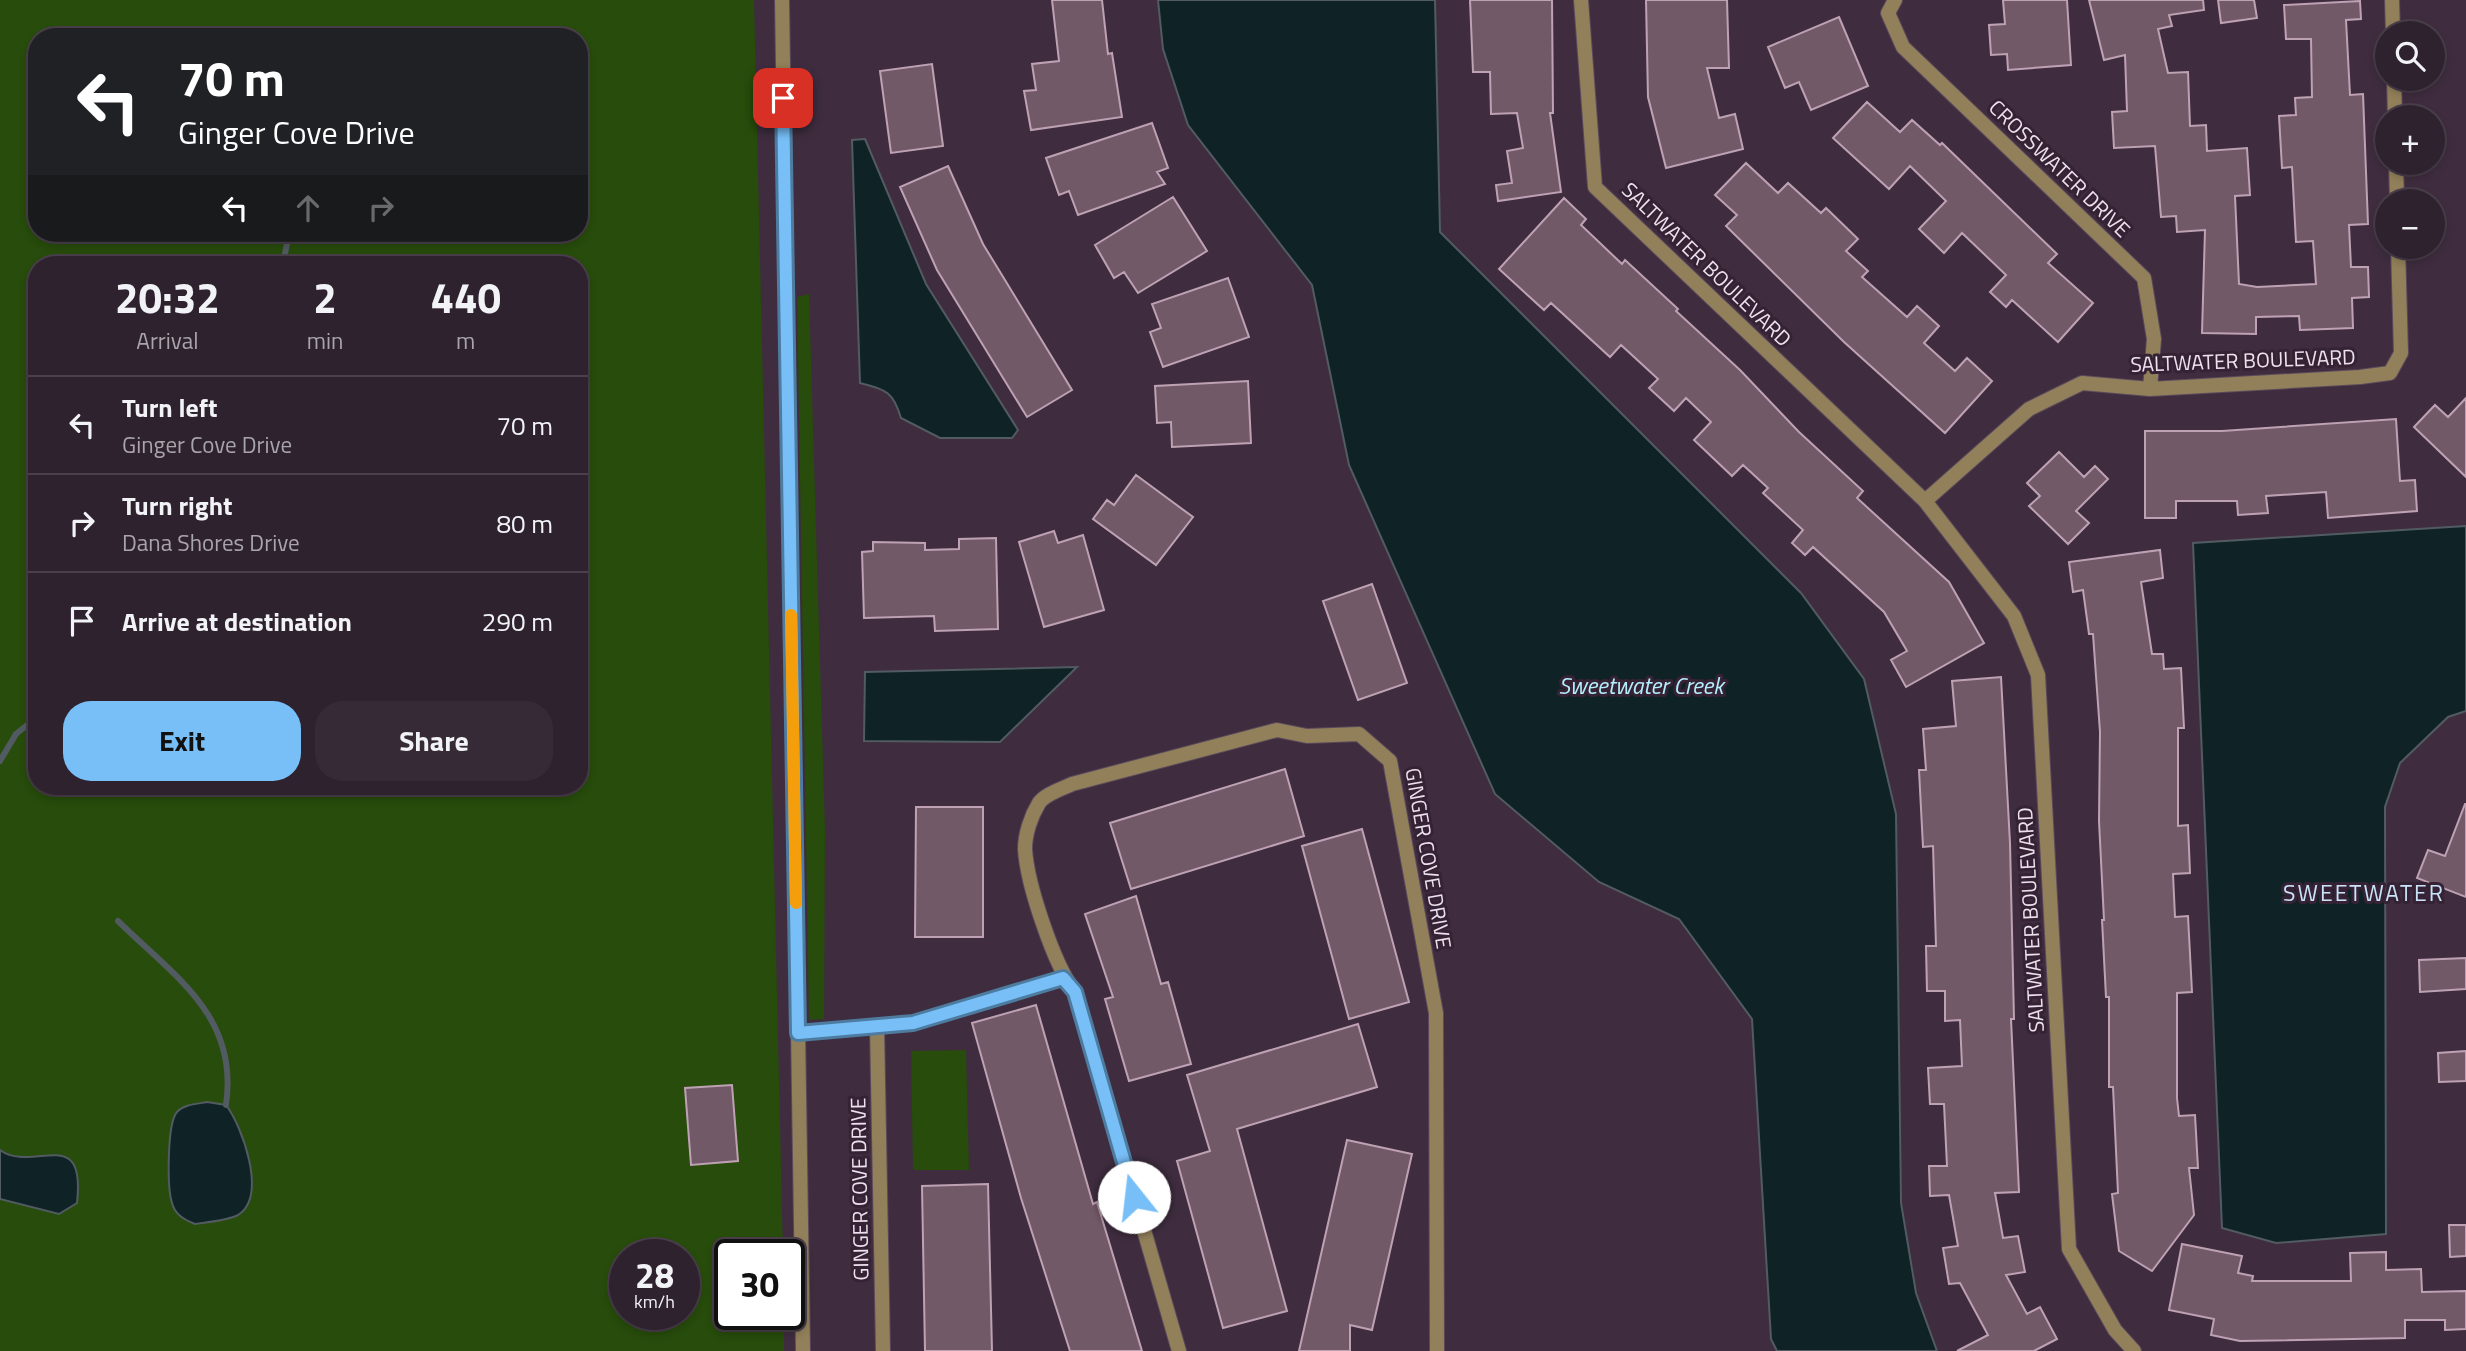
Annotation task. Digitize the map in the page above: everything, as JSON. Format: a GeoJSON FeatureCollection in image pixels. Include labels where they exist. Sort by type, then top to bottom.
{"type":"FeatureCollection","features":[{"type":"Feature","properties":{"kind":"street"},"geometry":{"type":"LineString","coordinates":[[782,0],[803,1351]]}},
{"type":"Feature","properties":{"kind":"street","name":"SALTWATER BOULEVARD"},"geometry":{"type":"LineString","coordinates":[[1581,0],[1595,187],[1925,501],[2014,616],[2038,675],[2069,1249],[2115,1331],[2134,1351]]}},
{"type":"Feature","properties":{"kind":"street","name":"CROSSWATER DRIVE"},"geometry":{"type":"LineString","coordinates":[[1895,0],[1888,13],[1903,47],[2144,278],[2154,339],[2150,389]]}},
{"type":"Feature","properties":{"kind":"street"},"geometry":{"type":"LineString","coordinates":[[2392,0],[2393,21]]}},
{"type":"Feature","properties":{"kind":"street","name":"SALTWATER BOULEVARD"},"geometry":{"type":"LineString","coordinates":[[1925,501],[2029,409],[2081,383],[2150,389],[2389,373],[2401,353],[2399,259]]}},
{"type":"Feature","properties":{"kind":"street","name":"GINGER COVE DRIVE"},"geometry":{"type":"LineString","coordinates":[[1179,1351],[1075,992],[1063,978],[1033,890],[1026,849],[1027,829],[1040,800],[1072,784],[1277,730],[1307,736],[1359,734],[1390,761],[1436,1013],[1437,1351]]}},
{"type":"Feature","properties":{"kind":"street"},"geometry":{"type":"LineString","coordinates":[[798,1033],[913,1023],[1063,978]]}},
{"type":"Feature","properties":{"kind":"street","name":"GINGER COVE DRIVE"},"geometry":{"type":"LineString","coordinates":[[877,1026],[883,1351]]}},
{"type":"Feature","properties":{"kind":"green space"},"geometry":{"type":"Polygon","coordinates":[[[0,0],[754,0],[783,1239],[714,1239],[714,1330],[784,1330],[784,1351],[0,1351],[0,0]]]}},
{"type":"Feature","properties":{"kind":"green space"},"geometry":{"type":"Polygon","coordinates":[[[809,294],[825,831],[824,1019],[809,1020],[797,297],[809,294]]]}},
{"type":"Feature","properties":{"kind":"green space"},"geometry":{"type":"Polygon","coordinates":[[[966,1050],[969,1170],[913,1170],[911,1051],[966,1050]]]}},
{"type":"Feature","properties":{"kind":"water","name":"Sweetwater Creek"},"geometry":{"type":"Polygon","coordinates":[[[1158,0],[1435,0],[1440,232],[1801,593],[1864,679],[1896,814],[1901,1203],[1916,1293],[1937,1351],[1777,1351],[1771,1339],[1752,1019],[1679,919],[1599,882],[1495,794],[1349,465],[1312,285],[1188,125],[1163,49],[1158,0]]]}},
{"type":"Feature","properties":{"kind":"water"},"geometry":{"type":"Polygon","coordinates":[[[865,139],[926,284],[1018,430],[1012,438],[940,438],[901,418],[895,402],[887,393],[860,383],[852,140],[865,139]]]}},
{"type":"Feature","properties":{"kind":"water"},"geometry":{"type":"Polygon","coordinates":[[[2466,526],[2466,711],[2448,717],[2400,763],[2385,807],[2386,1234],[2276,1243],[2222,1228],[2193,543],[2466,526]]]}},
{"type":"Feature","properties":{"kind":"water"},"geometry":{"type":"Polygon","coordinates":[[[1077,667],[1000,742],[864,741],[865,672],[1077,667]]]}},
{"type":"Feature","properties":{"kind":"water"},"geometry":{"type":"Polygon","coordinates":[[[207,1102],[226,1105],[239,1128],[252,1177],[251,1193],[247,1206],[238,1215],[195,1224],[184,1219],[173,1207],[169,1171],[171,1129],[180,1109],[207,1102]]]}},
{"type":"Feature","properties":{"kind":"water"},"geometry":{"type":"Polygon","coordinates":[[[0,1150],[13,1156],[65,1157],[73,1164],[78,1178],[77,1203],[59,1214],[0,1199],[0,1150]]]}},
{"type":"Feature","properties":{"kind":"building"},"geometry":{"type":"Polygon","coordinates":[[[1052,0],[1102,0],[1108,54],[1112,53],[1122,117],[1031,130],[1024,91],[1036,90],[1032,64],[1059,61],[1052,0]]]}},
{"type":"Feature","properties":{"kind":"building"},"geometry":{"type":"Polygon","coordinates":[[[1470,0],[1552,0],[1553,113],[1550,113],[1561,192],[1498,201],[1496,185],[1512,183],[1507,151],[1523,148],[1517,113],[1491,114],[1490,72],[1473,72],[1470,0]]]}},
{"type":"Feature","properties":{"kind":"building"},"geometry":{"type":"Polygon","coordinates":[[[1646,0],[1727,0],[1729,68],[1707,68],[1719,118],[1735,114],[1743,149],[1666,168],[1648,97],[1646,0]]]}},
{"type":"Feature","properties":{"kind":"building"},"geometry":{"type":"Polygon","coordinates":[[[2003,0],[2067,0],[2071,65],[2008,70],[2007,54],[1991,55],[1989,25],[2005,24],[2003,0]]]}},
{"type":"Feature","properties":{"kind":"building"},"geometry":{"type":"Polygon","coordinates":[[[2089,0],[2203,0],[2204,10],[2169,15],[2172,26],[2158,29],[2168,73],[2188,72],[2190,126],[2206,125],[2207,151],[2247,148],[2250,195],[2235,196],[2239,284],[2257,287],[2316,284],[2313,241],[2296,242],[2292,167],[2282,168],[2279,116],[2296,115],[2295,98],[2312,97],[2311,39],[2286,39],[2284,5],[2360,1],[2361,19],[2346,20],[2350,95],[2363,94],[2368,224],[2349,225],[2351,267],[2368,267],[2369,297],[2352,298],[2353,328],[2300,330],[2299,316],[2256,317],[2256,334],[2202,333],[2205,230],[2177,232],[2176,216],[2161,217],[2155,146],[2114,148],[2112,112],[2127,111],[2125,55],[2104,60],[2089,0]]]}},
{"type":"Feature","properties":{"kind":"building"},"geometry":{"type":"Polygon","coordinates":[[[2218,0],[2254,0],[2257,18],[2221,23],[2218,0]]]}},
{"type":"Feature","properties":{"kind":"building"},"geometry":{"type":"Polygon","coordinates":[[[1839,17],[1868,86],[1811,110],[1799,82],[1785,88],[1768,47],[1839,17]]]}},
{"type":"Feature","properties":{"kind":"building"},"geometry":{"type":"Polygon","coordinates":[[[932,64],[943,146],[891,153],[880,71],[932,64]]]}},
{"type":"Feature","properties":{"kind":"building"},"geometry":{"type":"Polygon","coordinates":[[[1867,102],[1900,132],[1912,120],[1940,145],[1942,143],[2057,254],[2048,263],[2093,303],[2058,342],[2012,300],[2006,307],[1990,292],[2006,275],[1962,233],[1944,253],[1919,229],[1946,201],[1910,166],[1889,189],[1833,138],[1867,102]]]}},
{"type":"Feature","properties":{"kind":"building"},"geometry":{"type":"Polygon","coordinates":[[[1152,123],[1168,168],[1157,172],[1165,184],[1078,215],[1069,191],[1059,195],[1046,158],[1152,123]]]}},
{"type":"Feature","properties":{"kind":"building"},"geometry":{"type":"Polygon","coordinates":[[[1746,163],[1778,193],[1788,183],[1821,213],[1826,208],[1858,239],[1846,251],[1868,271],[1862,277],[1907,317],[1917,306],[1939,326],[1924,343],[1955,371],[1967,358],[1992,381],[1945,433],[1844,342],[1726,226],[1737,215],[1715,195],[1746,163]]]}},
{"type":"Feature","properties":{"kind":"building"},"geometry":{"type":"Polygon","coordinates":[[[948,166],[983,244],[1072,390],[1027,417],[937,270],[900,187],[948,166]]]}},
{"type":"Feature","properties":{"kind":"building"},"geometry":{"type":"Polygon","coordinates":[[[1173,197],[1207,251],[1138,293],[1124,272],[1114,278],[1095,245],[1173,197]]]}},
{"type":"Feature","properties":{"kind":"building"},"geometry":{"type":"Polygon","coordinates":[[[1564,198],[1586,219],[1581,225],[1622,264],[1625,260],[1678,309],[1676,311],[1863,491],[1857,498],[1949,582],[1984,643],[1906,687],[1891,660],[1907,651],[1884,612],[1813,547],[1805,555],[1792,543],[1803,530],[1763,493],[1768,488],[1743,465],[1732,476],[1694,440],[1711,422],[1686,398],[1674,411],[1649,388],[1658,379],[1621,345],[1610,357],[1551,303],[1544,310],[1499,269],[1564,198]]]}},
{"type":"Feature","properties":{"kind":"building"},"geometry":{"type":"Polygon","coordinates":[[[1228,278],[1249,337],[1163,367],[1150,332],[1161,328],[1152,304],[1228,278]]]}},
{"type":"Feature","properties":{"kind":"building"},"geometry":{"type":"Polygon","coordinates":[[[1248,381],[1251,443],[1172,447],[1171,422],[1157,423],[1155,386],[1248,381]]]}},
{"type":"Feature","properties":{"kind":"building"},"geometry":{"type":"Polygon","coordinates":[[[2466,398],[2466,477],[2414,427],[2435,405],[2448,417],[2466,398]]]}},
{"type":"Feature","properties":{"kind":"building"},"geometry":{"type":"Polygon","coordinates":[[[2396,419],[2400,481],[2415,480],[2417,511],[2328,518],[2326,492],[2266,496],[2268,513],[2238,515],[2237,501],[2176,501],[2176,518],[2145,518],[2145,431],[2222,431],[2396,419]]]}},
{"type":"Feature","properties":{"kind":"building"},"geometry":{"type":"Polygon","coordinates":[[[2059,452],[2084,477],[2095,466],[2108,479],[2076,511],[2089,523],[2068,544],[2029,506],[2040,496],[2027,483],[2059,452]]]}},
{"type":"Feature","properties":{"kind":"building"},"geometry":{"type":"Polygon","coordinates":[[[1136,475],[1193,517],[1156,565],[1093,519],[1107,500],[1114,505],[1136,475]]]}},
{"type":"Feature","properties":{"kind":"building"},"geometry":{"type":"Polygon","coordinates":[[[1054,531],[1058,543],[1083,535],[1104,610],[1044,627],[1019,542],[1054,531]]]}},
{"type":"Feature","properties":{"kind":"building"},"geometry":{"type":"Polygon","coordinates":[[[996,538],[998,629],[935,631],[934,616],[864,618],[862,552],[873,551],[873,542],[925,543],[925,550],[959,549],[959,539],[996,538]]]}},
{"type":"Feature","properties":{"kind":"building"},"geometry":{"type":"Polygon","coordinates":[[[2160,550],[2163,578],[2141,582],[2152,654],[2163,654],[2164,669],[2181,668],[2184,728],[2178,728],[2178,826],[2188,825],[2190,873],[2173,874],[2175,917],[2188,916],[2192,992],[2177,993],[2177,1098],[2179,1116],[2195,1115],[2198,1168],[2189,1168],[2194,1215],[2152,1271],[2119,1251],[2112,1194],[2118,1193],[2113,1087],[2109,1087],[2109,997],[2106,997],[2102,920],[2100,732],[2093,634],[2089,634],[2083,590],[2073,592],[2069,562],[2160,550]]]}},
{"type":"Feature","properties":{"kind":"building"},"geometry":{"type":"Polygon","coordinates":[[[1372,584],[1407,683],[1358,700],[1323,601],[1372,584]]]}},
{"type":"Feature","properties":{"kind":"building"},"geometry":{"type":"Polygon","coordinates":[[[2001,677],[2010,843],[2014,1019],[2011,1019],[2019,1192],[1995,1193],[2003,1238],[2018,1236],[2025,1272],[2006,1275],[2027,1314],[2040,1307],[2057,1339],[2034,1351],[1957,1351],[1988,1335],[1960,1283],[1949,1284],[1943,1248],[1958,1246],[1949,1195],[1930,1196],[1929,1166],[1947,1166],[1944,1104],[1930,1104],[1928,1068],[1962,1066],[1960,1020],[1945,1021],[1945,991],[1927,991],[1926,946],[1936,946],[1933,846],[1923,847],[1919,770],[1926,770],[1923,729],[1956,726],[1952,681],[2001,677]]]}},
{"type":"Feature","properties":{"kind":"building"},"geometry":{"type":"Polygon","coordinates":[[[1285,769],[1304,836],[1131,889],[1110,823],[1285,769]]]}},
{"type":"Feature","properties":{"kind":"building"},"geometry":{"type":"Polygon","coordinates":[[[2465,804],[2466,897],[2417,878],[2428,850],[2445,856],[2465,804]]]}},
{"type":"Feature","properties":{"kind":"building"},"geometry":{"type":"Polygon","coordinates":[[[916,807],[983,807],[983,937],[915,937],[916,807]]]}},
{"type":"Feature","properties":{"kind":"building"},"geometry":{"type":"Polygon","coordinates":[[[1362,829],[1409,1002],[1349,1019],[1302,846],[1362,829]]]}},
{"type":"Feature","properties":{"kind":"building"},"geometry":{"type":"Polygon","coordinates":[[[1136,896],[1161,984],[1168,982],[1191,1064],[1129,1081],[1105,999],[1113,997],[1085,914],[1136,896]]]}},
{"type":"Feature","properties":{"kind":"building"},"geometry":{"type":"Polygon","coordinates":[[[2466,958],[2466,989],[2420,992],[2419,960],[2466,958]]]}},
{"type":"Feature","properties":{"kind":"building"},"geometry":{"type":"Polygon","coordinates":[[[1036,1005],[1093,1204],[1097,1202],[1142,1351],[1070,1351],[1021,1198],[972,1023],[1036,1005]]]}},
{"type":"Feature","properties":{"kind":"building"},"geometry":{"type":"Polygon","coordinates":[[[1358,1024],[1377,1087],[1237,1129],[1287,1311],[1223,1328],[1177,1161],[1210,1151],[1187,1075],[1358,1024]]]}},
{"type":"Feature","properties":{"kind":"building"},"geometry":{"type":"Polygon","coordinates":[[[2466,1051],[2466,1081],[2439,1082],[2438,1053],[2466,1051]]]}},
{"type":"Feature","properties":{"kind":"building"},"geometry":{"type":"Polygon","coordinates":[[[732,1085],[738,1161],[691,1165],[685,1088],[732,1085]]]}},
{"type":"Feature","properties":{"kind":"building"},"geometry":{"type":"Polygon","coordinates":[[[1347,1140],[1412,1154],[1383,1282],[1372,1330],[1350,1325],[1350,1351],[1299,1351],[1347,1140]]]}},
{"type":"Feature","properties":{"kind":"building"},"geometry":{"type":"Polygon","coordinates":[[[988,1184],[992,1351],[925,1351],[922,1186],[988,1184]]]}},
{"type":"Feature","properties":{"kind":"building"},"geometry":{"type":"Polygon","coordinates":[[[2449,1225],[2466,1225],[2466,1256],[2450,1257],[2449,1225]]]}},
{"type":"Feature","properties":{"kind":"building"},"geometry":{"type":"Polygon","coordinates":[[[2182,1244],[2242,1256],[2238,1273],[2253,1276],[2252,1281],[2351,1281],[2350,1253],[2386,1252],[2386,1270],[2421,1269],[2422,1292],[2466,1291],[2466,1329],[2445,1330],[2445,1320],[2405,1320],[2405,1338],[2240,1341],[2211,1335],[2214,1319],[2169,1310],[2182,1244]]]}},
{"type":"Feature","properties":{"kind":"waterway"},"geometry":{"type":"LineString","coordinates":[[285,256],[287,242]]}},
{"type":"Feature","properties":{"kind":"waterway"},"geometry":{"type":"LineString","coordinates":[[0,761],[16,734],[28,724]]}},
{"type":"Feature","properties":{"kind":"waterway"},"geometry":{"type":"LineString","coordinates":[[118,921],[181,980],[213,1022],[223,1047],[227,1074],[226,1105]]}},
{"type":"Feature","properties":{"kind":"slow traffic"},"geometry":{"type":"LineString","coordinates":[[791,615],[796,903]]}},
{"type":"Feature","properties":{"kind":"district","name":"SWEETWATER"},"geometry":{"type":"Point","coordinates":[2364,892]}},
{"type":"Feature","properties":{"kind":"route"},"geometry":{"type":"LineString","coordinates":[[783,98],[798,1033],[913,1023],[1063,978],[1075,992],[1134,1197]]}}]}
